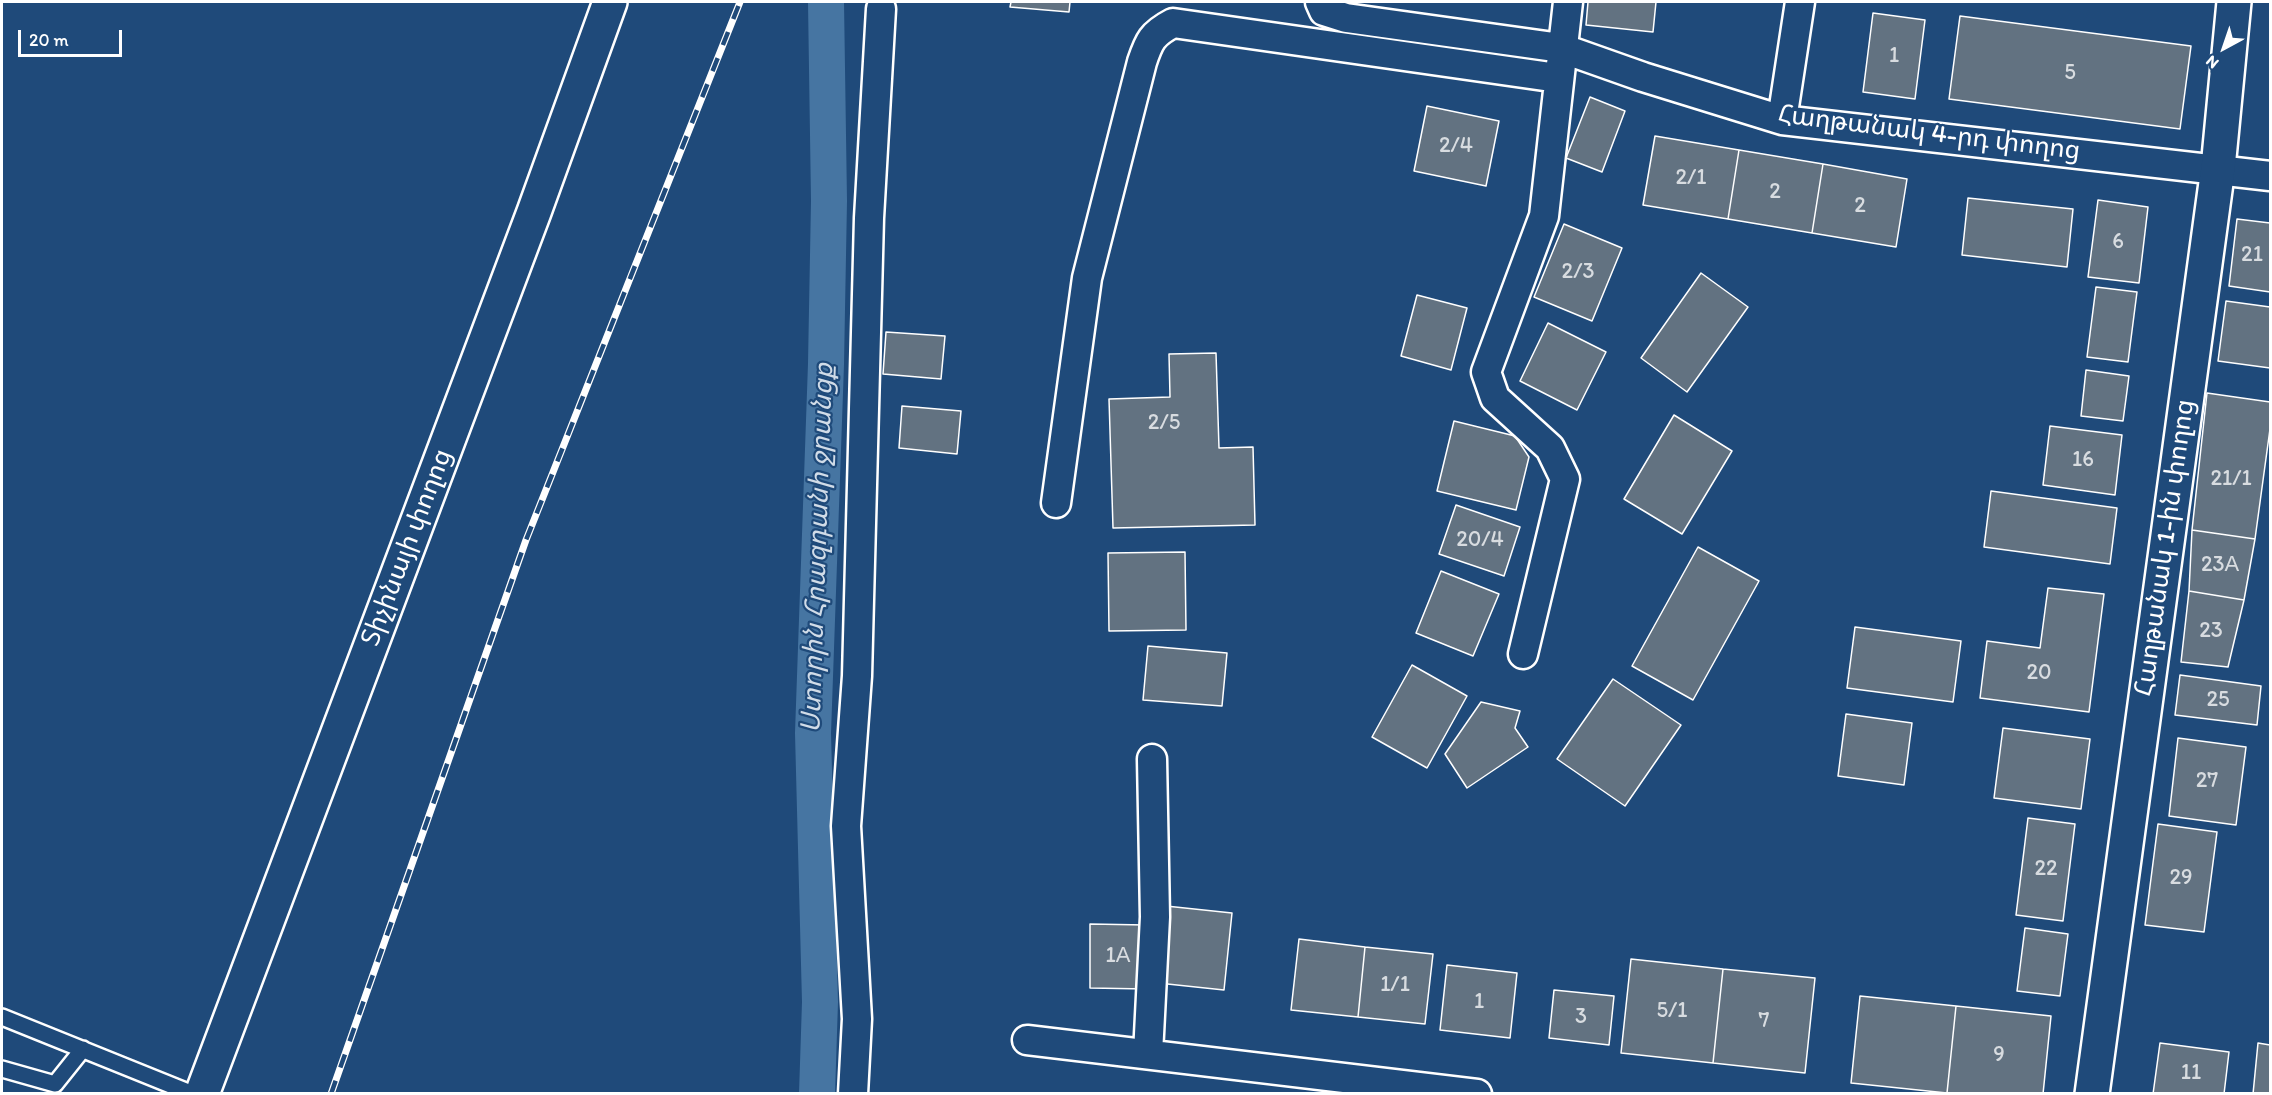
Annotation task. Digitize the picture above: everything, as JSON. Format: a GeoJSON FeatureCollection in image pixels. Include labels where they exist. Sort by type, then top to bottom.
{"type":"FeatureCollection","features":[{"type":"Feature","properties":{"kind":"street","name":"Տիչինայի փողոց"},"geometry":{"type":"LineString","coordinates":[[202,1094],[534,212],[610,2]]}},
{"type":"Feature","properties":{"kind":"street","name":"Հաղթանակ 4-րդ փողոց"},"geometry":{"type":"LineString","coordinates":[[1320,2],[1324,11],[1346,18],[1561,48],[1643,77],[1782,120],[2218,168],[2271,176]]}},
{"type":"Feature","properties":{"kind":"street"},"geometry":{"type":"LineString","coordinates":[[1523,654],[1565,479],[1550,448],[1495,398],[1486,372],[1544,216],[1561,48],[1568,2]]}},
{"type":"Feature","properties":{"kind":"street"},"geometry":{"type":"LineString","coordinates":[[1782,120],[1800,2]]}},
{"type":"Feature","properties":{"kind":"street","name":"Հաղթանակ 1-ին փողոց"},"geometry":{"type":"LineString","coordinates":[[2092,1094],[2218,168],[2234,2]]}},
{"type":"Feature","properties":{"kind":"street"},"geometry":{"type":"LineString","coordinates":[[853,1094],[857,1019],[846,826],[857,676],[869,218],[880,9]]}},
{"type":"Feature","properties":{"kind":"street"},"geometry":{"type":"LineString","coordinates":[[1056,502],[1087,278],[1142,62],[1150,40],[1161,29],[1173,23],[1558,78]]}},
{"type":"Feature","properties":{"kind":"street"},"geometry":{"type":"LineString","coordinates":[[1148,1054],[1155,917],[1152,759]]}},
{"type":"Feature","properties":{"kind":"street"},"geometry":{"type":"LineString","coordinates":[[1028,1040],[1477,1094]]}},
{"type":"Feature","properties":{"kind":"lane"},"geometry":{"type":"LineString","coordinates":[[2,1017],[193,1094]]}},
{"type":"Feature","properties":{"kind":"lane"},"geometry":{"type":"LineString","coordinates":[[2,1069],[55,1084],[82,1049]]}},
{"type":"Feature","properties":{"kind":"building"},"geometry":{"type":"Polygon","coordinates":[[[1011,2],[1070,2],[1069,12],[1010,7],[1011,2]]]}},
{"type":"Feature","properties":{"kind":"building"},"geometry":{"type":"Polygon","coordinates":[[[1588,2],[1656,2],[1653,32],[1586,25],[1588,2]]]}},
{"type":"Feature","properties":{"kind":"building"},"geometry":{"type":"Polygon","coordinates":[[[1873,13],[1925,20],[1915,99],[1863,92],[1873,13]]]}},
{"type":"Feature","properties":{"kind":"building"},"geometry":{"type":"Polygon","coordinates":[[[1960,16],[2191,46],[2180,129],[1949,99],[1960,16]]]}},
{"type":"Feature","properties":{"kind":"building"},"geometry":{"type":"Polygon","coordinates":[[[1590,97],[1625,111],[1602,172],[1566,158],[1590,97]]]}},
{"type":"Feature","properties":{"kind":"building"},"geometry":{"type":"Polygon","coordinates":[[[1427,106],[1499,121],[1486,186],[1414,171],[1427,106]]]}},
{"type":"Feature","properties":{"kind":"building"},"geometry":{"type":"Polygon","coordinates":[[[1655,136],[1739,150],[1728,219],[1643,205],[1655,136]]]}},
{"type":"Feature","properties":{"kind":"building"},"geometry":{"type":"Polygon","coordinates":[[[1739,150],[1823,164],[1812,233],[1728,219],[1739,150]]]}},
{"type":"Feature","properties":{"kind":"building"},"geometry":{"type":"Polygon","coordinates":[[[1823,164],[1907,179],[1896,247],[1812,233],[1823,164]]]}},
{"type":"Feature","properties":{"kind":"building"},"geometry":{"type":"Polygon","coordinates":[[[1968,198],[2073,209],[2067,267],[1962,255],[1968,198]]]}},
{"type":"Feature","properties":{"kind":"building"},"geometry":{"type":"Polygon","coordinates":[[[2098,200],[2148,207],[2139,283],[2088,277],[2098,200]]]}},
{"type":"Feature","properties":{"kind":"building"},"geometry":{"type":"Polygon","coordinates":[[[2237,219],[2270,223],[2270,292],[2229,286],[2237,219]]]}},
{"type":"Feature","properties":{"kind":"building"},"geometry":{"type":"Polygon","coordinates":[[[1564,224],[1622,248],[1592,321],[1534,297],[1564,224]]]}},
{"type":"Feature","properties":{"kind":"building"},"geometry":{"type":"Polygon","coordinates":[[[1701,273],[1748,307],[1687,392],[1641,358],[1701,273]]]}},
{"type":"Feature","properties":{"kind":"building"},"geometry":{"type":"Polygon","coordinates":[[[2096,287],[2137,292],[2128,362],[2087,357],[2096,287]]]}},
{"type":"Feature","properties":{"kind":"building"},"geometry":{"type":"Polygon","coordinates":[[[1417,295],[1467,308],[1451,370],[1401,356],[1417,295]]]}},
{"type":"Feature","properties":{"kind":"building"},"geometry":{"type":"Polygon","coordinates":[[[2226,301],[2270,307],[2270,368],[2218,361],[2226,301]]]}},
{"type":"Feature","properties":{"kind":"building"},"geometry":{"type":"Polygon","coordinates":[[[1548,323],[1606,352],[1577,410],[1520,381],[1548,323]]]}},
{"type":"Feature","properties":{"kind":"building"},"geometry":{"type":"Polygon","coordinates":[[[886,332],[945,336],[941,379],[883,374],[886,332]]]}},
{"type":"Feature","properties":{"kind":"building"},"geometry":{"type":"Polygon","coordinates":[[[1216,353],[1219,448],[1253,447],[1255,525],[1113,528],[1109,399],[1170,397],[1169,354],[1216,353]]]}},
{"type":"Feature","properties":{"kind":"building"},"geometry":{"type":"Polygon","coordinates":[[[2086,370],[2129,376],[2123,421],[2081,416],[2086,370]]]}},
{"type":"Feature","properties":{"kind":"building"},"geometry":{"type":"Polygon","coordinates":[[[2207,393],[2270,402],[2270,429],[2255,539],[2192,530],[2207,393]]]}},
{"type":"Feature","properties":{"kind":"building"},"geometry":{"type":"Polygon","coordinates":[[[902,406],[961,411],[957,454],[899,448],[902,406]]]}},
{"type":"Feature","properties":{"kind":"building"},"geometry":{"type":"Polygon","coordinates":[[[1674,415],[1732,451],[1682,534],[1624,499],[1674,415]]]}},
{"type":"Feature","properties":{"kind":"building"},"geometry":{"type":"Polygon","coordinates":[[[1454,421],[1515,436],[1529,457],[1516,510],[1437,491],[1454,421]]]}},
{"type":"Feature","properties":{"kind":"building"},"geometry":{"type":"Polygon","coordinates":[[[2050,426],[2122,435],[2115,495],[2043,485],[2050,426]]]}},
{"type":"Feature","properties":{"kind":"building"},"geometry":{"type":"Polygon","coordinates":[[[1991,491],[2117,508],[2110,564],[1984,547],[1991,491]]]}},
{"type":"Feature","properties":{"kind":"building"},"geometry":{"type":"Polygon","coordinates":[[[1456,505],[1520,527],[1504,576],[1439,554],[1456,505]]]}},
{"type":"Feature","properties":{"kind":"building"},"geometry":{"type":"Polygon","coordinates":[[[2192,530],[2255,539],[2244,600],[2189,591],[2192,530]]]}},
{"type":"Feature","properties":{"kind":"building"},"geometry":{"type":"Polygon","coordinates":[[[1698,547],[1759,581],[1693,700],[1632,666],[1698,547]]]}},
{"type":"Feature","properties":{"kind":"building"},"geometry":{"type":"Polygon","coordinates":[[[1185,552],[1186,630],[1109,631],[1108,553],[1185,552]]]}},
{"type":"Feature","properties":{"kind":"building"},"geometry":{"type":"Polygon","coordinates":[[[1441,571],[1499,594],[1473,656],[1416,633],[1441,571]]]}},
{"type":"Feature","properties":{"kind":"building"},"geometry":{"type":"Polygon","coordinates":[[[2048,588],[2104,594],[2089,712],[1980,698],[1987,641],[2040,648],[2048,588]]]}},
{"type":"Feature","properties":{"kind":"building"},"geometry":{"type":"Polygon","coordinates":[[[2189,591],[2244,600],[2228,667],[2181,662],[2189,591]]]}},
{"type":"Feature","properties":{"kind":"building"},"geometry":{"type":"Polygon","coordinates":[[[1855,627],[1961,641],[1953,702],[1847,688],[1855,627]]]}},
{"type":"Feature","properties":{"kind":"building"},"geometry":{"type":"Polygon","coordinates":[[[1148,646],[1227,653],[1222,706],[1143,700],[1148,646]]]}},
{"type":"Feature","properties":{"kind":"building"},"geometry":{"type":"Polygon","coordinates":[[[1412,665],[1467,696],[1427,768],[1372,737],[1412,665]]]}},
{"type":"Feature","properties":{"kind":"building"},"geometry":{"type":"Polygon","coordinates":[[[2180,675],[2261,686],[2257,725],[2175,715],[2180,675]]]}},
{"type":"Feature","properties":{"kind":"building"},"geometry":{"type":"Polygon","coordinates":[[[1613,679],[1681,725],[1625,806],[1557,759],[1613,679]]]}},
{"type":"Feature","properties":{"kind":"building"},"geometry":{"type":"Polygon","coordinates":[[[1481,702],[1520,711],[1515,728],[1528,747],[1467,788],[1445,754],[1481,702]]]}},
{"type":"Feature","properties":{"kind":"building"},"geometry":{"type":"Polygon","coordinates":[[[1846,714],[1912,723],[1904,785],[1838,776],[1846,714]]]}},
{"type":"Feature","properties":{"kind":"building"},"geometry":{"type":"Polygon","coordinates":[[[2003,728],[2090,739],[2081,809],[1994,798],[2003,728]]]}},
{"type":"Feature","properties":{"kind":"building"},"geometry":{"type":"Polygon","coordinates":[[[2178,738],[2246,747],[2236,825],[2169,816],[2178,738]]]}},
{"type":"Feature","properties":{"kind":"building"},"geometry":{"type":"Polygon","coordinates":[[[2028,818],[2075,824],[2063,921],[2016,915],[2028,818]]]}},
{"type":"Feature","properties":{"kind":"building"},"geometry":{"type":"Polygon","coordinates":[[[2158,824],[2217,832],[2204,932],[2145,925],[2158,824]]]}},
{"type":"Feature","properties":{"kind":"building"},"geometry":{"type":"Polygon","coordinates":[[[1166,906],[1232,913],[1224,990],[1158,983],[1166,906]]]}},
{"type":"Feature","properties":{"kind":"building"},"geometry":{"type":"Polygon","coordinates":[[[1090,924],[1146,925],[1146,989],[1090,988],[1090,924]]]}},
{"type":"Feature","properties":{"kind":"building"},"geometry":{"type":"Polygon","coordinates":[[[2025,928],[2068,934],[2060,996],[2017,991],[2025,928]]]}},
{"type":"Feature","properties":{"kind":"building"},"geometry":{"type":"Polygon","coordinates":[[[1299,939],[1365,947],[1358,1017],[1291,1010],[1299,939]]]}},
{"type":"Feature","properties":{"kind":"building"},"geometry":{"type":"Polygon","coordinates":[[[1365,947],[1433,954],[1425,1024],[1358,1017],[1365,947]]]}},
{"type":"Feature","properties":{"kind":"building"},"geometry":{"type":"Polygon","coordinates":[[[1631,959],[1723,969],[1713,1063],[1621,1053],[1631,959]]]}},
{"type":"Feature","properties":{"kind":"building"},"geometry":{"type":"Polygon","coordinates":[[[1447,965],[1517,973],[1510,1038],[1440,1030],[1447,965]]]}},
{"type":"Feature","properties":{"kind":"building"},"geometry":{"type":"Polygon","coordinates":[[[1723,969],[1815,978],[1805,1073],[1713,1063],[1723,969]]]}},
{"type":"Feature","properties":{"kind":"building"},"geometry":{"type":"Polygon","coordinates":[[[1554,990],[1614,996],[1609,1045],[1549,1038],[1554,990]]]}},
{"type":"Feature","properties":{"kind":"building"},"geometry":{"type":"Polygon","coordinates":[[[1860,996],[1956,1006],[1947,1093],[1851,1083],[1860,996]]]}},
{"type":"Feature","properties":{"kind":"building"},"geometry":{"type":"Polygon","coordinates":[[[1956,1006],[2051,1016],[2043,1094],[1947,1093],[1956,1006]]]}},
{"type":"Feature","properties":{"kind":"building"},"geometry":{"type":"Polygon","coordinates":[[[2160,1043],[2229,1052],[2224,1094],[2153,1094],[2160,1043]]]}},
{"type":"Feature","properties":{"kind":"building"},"geometry":{"type":"Polygon","coordinates":[[[2258,1043],[2270,1045],[2270,1094],[2253,1094],[2258,1043]]]}},
{"type":"Feature","properties":{"kind":"waterway","name":"Ստորին Հրազդանի ջրանցք"},"geometry":{"type":"LineString","coordinates":[[817,1094],[820,1002],[813,733],[826,364],[829,201],[826,2]]}},
{"type":"Feature","properties":{"kind":"railway"},"geometry":{"type":"LineString","coordinates":[[331,1094],[526,540],[740,2]]}}]}
